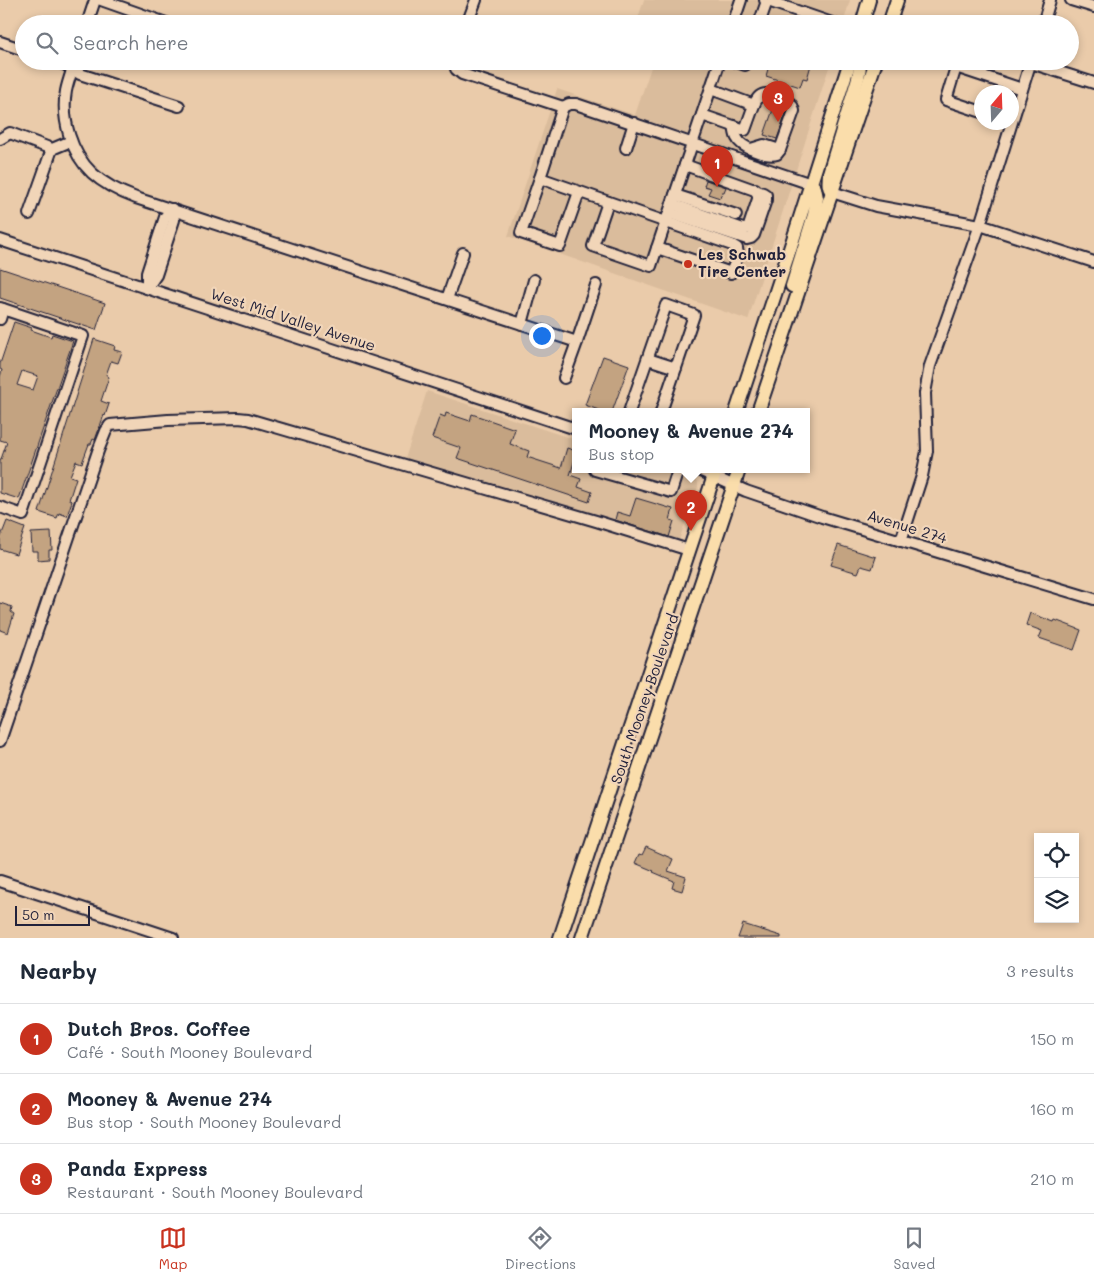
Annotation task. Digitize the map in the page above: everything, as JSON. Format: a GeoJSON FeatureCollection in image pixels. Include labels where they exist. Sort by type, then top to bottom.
{"type":"FeatureCollection","features":[{"type":"Feature","properties":{"kind":"main road"},"geometry":{"type":"LineString","coordinates":[[865,15],[869,0]]}},
{"type":"Feature","properties":{"kind":"main road"},"geometry":{"type":"LineString","coordinates":[[892,15],[897,0]]}},
{"type":"Feature","properties":{"kind":"main road"},"geometry":{"type":"LineString","coordinates":[[737,408],[847,70]]}},
{"type":"Feature","properties":{"kind":"main road"},"geometry":{"type":"LineString","coordinates":[[832,192],[828,184],[829,173],[859,70]]}},
{"type":"Feature","properties":{"kind":"main road"},"geometry":{"type":"LineString","coordinates":[[759,408],[873,70]]}},
{"type":"Feature","properties":{"kind":"main road"},"geometry":{"type":"LineString","coordinates":[[785,332],[785,311],[789,293],[814,215],[817,198],[815,188],[811,184]]}},
{"type":"Feature","properties":{"kind":"main road","name":"South Mooney Boulevard"},"geometry":{"type":"LineString","coordinates":[[560,938],[715,473]]}},
{"type":"Feature","properties":{"kind":"main road","name":"South Mooney Boulevard"},"geometry":{"type":"LineString","coordinates":[[582,938],[738,473]]}},
{"type":"Feature","properties":{"kind":"street"},"geometry":{"type":"LineString","coordinates":[[90,15],[95,0]]}},
{"type":"Feature","properties":{"kind":"street"},"geometry":{"type":"LineString","coordinates":[[101,0],[144,15]]}},
{"type":"Feature","properties":{"kind":"street"},"geometry":{"type":"LineString","coordinates":[[470,15],[476,0]]}},
{"type":"Feature","properties":{"kind":"street"},"geometry":{"type":"LineString","coordinates":[[736,15],[741,0]]}},
{"type":"Feature","properties":{"kind":"street"},"geometry":{"type":"LineString","coordinates":[[762,15],[766,0],[809,15]]}},
{"type":"Feature","properties":{"kind":"street"},"geometry":{"type":"LineString","coordinates":[[1046,15],[1050,0]]}},
{"type":"Feature","properties":{"kind":"street"},"geometry":{"type":"LineString","coordinates":[[1071,0],[1094,7]]}},
{"type":"Feature","properties":{"kind":"street"},"geometry":{"type":"LineString","coordinates":[[0,42],[15,47]]}},
{"type":"Feature","properties":{"kind":"street"},"geometry":{"type":"LineString","coordinates":[[73,70],[66,90],[65,108],[66,124],[71,141],[80,159],[91,172],[118,191],[576,342]]}},
{"type":"Feature","properties":{"kind":"street"},"geometry":{"type":"LineString","coordinates":[[77,70],[80,74],[180,106]]}},
{"type":"Feature","properties":{"kind":"street"},"geometry":{"type":"LineString","coordinates":[[457,70],[462,74],[562,107],[576,104],[811,184]]}},
{"type":"Feature","properties":{"kind":"street"},"geometry":{"type":"LineString","coordinates":[[608,202],[593,246],[651,266],[717,70]]}},
{"type":"Feature","properties":{"kind":"street"},"geometry":{"type":"LineString","coordinates":[[955,70],[946,100],[974,109]]}},
{"type":"Feature","properties":{"kind":"street"},"geometry":{"type":"LineString","coordinates":[[965,70],[1010,85]]}},
{"type":"Feature","properties":{"kind":"street"},"geometry":{"type":"LineString","coordinates":[[1019,99],[1028,70]]}},
{"type":"Feature","properties":{"kind":"street"},"geometry":{"type":"LineString","coordinates":[[1055,70],[1094,83]]}},
{"type":"Feature","properties":{"kind":"street"},"geometry":{"type":"LineString","coordinates":[[711,89],[754,105]]}},
{"type":"Feature","properties":{"kind":"street"},"geometry":{"type":"LineString","coordinates":[[702,115],[734,126],[745,130],[754,105],[761,96],[766,94],[789,102],[793,106],[794,111],[777,154],[772,155],[750,149],[741,144],[736,138],[734,126]]}},
{"type":"Feature","properties":{"kind":"street"},"geometry":{"type":"LineString","coordinates":[[562,107],[540,178],[520,233],[560,246],[579,192]]}},
{"type":"Feature","properties":{"kind":"street"},"geometry":{"type":"LineString","coordinates":[[626,148],[634,123]]}},
{"type":"Feature","properties":{"kind":"street"},"geometry":{"type":"LineString","coordinates":[[0,129],[52,149],[71,141]]}},
{"type":"Feature","properties":{"kind":"street"},"geometry":{"type":"LineString","coordinates":[[901,540],[922,476],[927,451],[925,393],[930,366],[980,225],[1010,130]]}},
{"type":"Feature","properties":{"kind":"street"},"geometry":{"type":"LineString","coordinates":[[0,139],[10,133]]}},
{"type":"Feature","properties":{"kind":"street"},"geometry":{"type":"LineString","coordinates":[[29,214],[52,149]]}},
{"type":"Feature","properties":{"kind":"street"},"geometry":{"type":"LineString","coordinates":[[670,209],[743,229],[747,229],[749,226],[758,199],[755,189],[685,165]]}},
{"type":"Feature","properties":{"kind":"street"},"geometry":{"type":"LineString","coordinates":[[540,178],[608,202],[736,215]]}},
{"type":"Feature","properties":{"kind":"street"},"geometry":{"type":"LineString","coordinates":[[832,192],[876,206],[980,225],[1094,262]]}},
{"type":"Feature","properties":{"kind":"street"},"geometry":{"type":"LineString","coordinates":[[147,288],[156,275],[174,220],[172,209]]}},
{"type":"Feature","properties":{"kind":"street"},"geometry":{"type":"LineString","coordinates":[[658,248],[731,273],[738,255],[737,248],[670,209]]}},
{"type":"Feature","properties":{"kind":"street","name":"West Mid Valley Avenue"},"geometry":{"type":"LineString","coordinates":[[0,240],[572,428]]}},
{"type":"Feature","properties":{"kind":"street"},"geometry":{"type":"LineString","coordinates":[[447,299],[463,252]]}},
{"type":"Feature","properties":{"kind":"street"},"geometry":{"type":"LineString","coordinates":[[522,324],[534,280]]}},
{"type":"Feature","properties":{"kind":"street"},"geometry":{"type":"LineString","coordinates":[[564,378],[596,285]]}},
{"type":"Feature","properties":{"kind":"street"},"geometry":{"type":"LineString","coordinates":[[630,408],[666,305],[694,315],[662,408]]}},
{"type":"Feature","properties":{"kind":"street"},"geometry":{"type":"LineString","coordinates":[[0,508],[23,515],[83,336],[1,312]]}},
{"type":"Feature","properties":{"kind":"street"},"geometry":{"type":"LineString","coordinates":[[648,359],[676,368]]}},
{"type":"Feature","properties":{"kind":"street"},"geometry":{"type":"LineString","coordinates":[[0,742],[98,451],[110,425],[168,420],[248,419],[689,550]]}},
{"type":"Feature","properties":{"kind":"street"},"geometry":{"type":"LineString","coordinates":[[621,474],[671,492],[677,473]]}},
{"type":"Feature","properties":{"kind":"street","name":"Avenue 274"},"geometry":{"type":"LineString","coordinates":[[715,473],[734,486],[746,491],[822,517],[1093,597]]}},
{"type":"Feature","properties":{"kind":"street"},"geometry":{"type":"LineString","coordinates":[[0,881],[173,938]]}},
{"type":"Feature","properties":{"kind":"shaded area"},"geometry":{"type":"Polygon","coordinates":[[[644,0],[850,0],[846,15],[639,15],[644,0]]]}},
{"type":"Feature","properties":{"kind":"shaded area"},"geometry":{"type":"Polygon","coordinates":[[[650,70],[828,70],[748,320],[508,236],[557,89],[635,115],[650,70]]]}},
{"type":"Feature","properties":{"kind":"shaded area"},"geometry":{"type":"Polygon","coordinates":[[[427,391],[572,439],[572,473],[675,473],[698,482],[698,487],[678,543],[404,462],[427,391]]]}},
{"type":"Feature","properties":{"kind":"building"},"geometry":{"type":"Polygon","coordinates":[[[768,70],[810,70],[807,79],[803,78],[800,87],[766,76],[768,70]]]}},
{"type":"Feature","properties":{"kind":"building"},"geometry":{"type":"Polygon","coordinates":[[[775,104],[786,108],[787,111],[777,139],[764,135],[775,104]]]}},
{"type":"Feature","properties":{"kind":"building"},"geometry":{"type":"Polygon","coordinates":[[[706,180],[726,187],[720,198],[708,194],[711,188],[704,186],[706,180]]]}},
{"type":"Feature","properties":{"kind":"building"},"geometry":{"type":"Polygon","coordinates":[[[0,268],[105,303],[96,330],[0,298],[0,268]]]}},
{"type":"Feature","properties":{"kind":"building"},"geometry":{"type":"Polygon","coordinates":[[[14,322],[51,337],[52,334],[73,341],[19,499],[0,493],[0,462],[7,442],[0,440],[0,377],[2,370],[0,369],[14,322]],[[22,371],[17,385],[33,390],[38,376],[22,371]]]}},
{"type":"Feature","properties":{"kind":"building"},"geometry":{"type":"Polygon","coordinates":[[[94,339],[115,346],[114,350],[122,352],[118,363],[111,361],[106,375],[109,377],[101,401],[109,404],[95,440],[93,439],[91,444],[89,444],[82,463],[76,461],[70,476],[76,478],[69,500],[72,501],[67,516],[59,513],[57,518],[39,512],[94,339]]]}},
{"type":"Feature","properties":{"kind":"building"},"geometry":{"type":"Polygon","coordinates":[[[603,356],[629,365],[613,408],[593,408],[585,405],[603,356]]]}},
{"type":"Feature","properties":{"kind":"building"},"geometry":{"type":"Polygon","coordinates":[[[446,413],[470,421],[472,414],[515,429],[510,444],[529,451],[527,457],[561,468],[567,448],[572,450],[570,475],[581,479],[578,487],[592,492],[589,502],[457,458],[461,448],[432,438],[440,415],[445,417],[446,413]]]}},
{"type":"Feature","properties":{"kind":"building"},"geometry":{"type":"Polygon","coordinates":[[[636,498],[673,509],[670,520],[674,521],[669,537],[615,520],[617,512],[630,516],[636,498]]]}},
{"type":"Feature","properties":{"kind":"building"},"geometry":{"type":"Polygon","coordinates":[[[7,521],[25,528],[16,554],[0,549],[0,539],[7,521]]]}},
{"type":"Feature","properties":{"kind":"building"},"geometry":{"type":"Polygon","coordinates":[[[51,532],[52,550],[49,550],[49,559],[38,560],[38,551],[32,551],[31,533],[51,532]]]}},
{"type":"Feature","properties":{"kind":"building"},"geometry":{"type":"Polygon","coordinates":[[[838,545],[876,557],[872,569],[861,566],[858,573],[831,565],[838,545]]]}},
{"type":"Feature","properties":{"kind":"building"},"geometry":{"type":"Polygon","coordinates":[[[0,603],[12,607],[11,612],[14,614],[8,633],[0,630],[0,603]]]}},
{"type":"Feature","properties":{"kind":"building"},"geometry":{"type":"Polygon","coordinates":[[[1030,613],[1081,630],[1074,650],[1039,638],[1042,631],[1026,625],[1030,613]]]}},
{"type":"Feature","properties":{"kind":"building"},"geometry":{"type":"Polygon","coordinates":[[[646,847],[673,859],[668,871],[686,877],[682,891],[672,888],[674,881],[635,863],[639,854],[642,855],[646,847]]]}},
{"type":"Feature","properties":{"kind":"building"},"geometry":{"type":"Polygon","coordinates":[[[743,924],[781,936],[781,938],[738,938],[743,924]]]}},
{"type":"Feature","properties":{"kind":"place","name":"Panda Express"},"geometry":{"type":"Point","coordinates":[778,122]}},
{"type":"Feature","properties":{"kind":"place","name":"Dutch Bros. Coffee"},"geometry":{"type":"Point","coordinates":[717,187]}},
{"type":"Feature","properties":{"kind":"place","name":"Les Schwab Tire Center"},"geometry":{"type":"Point","coordinates":[688,264]}},
{"type":"Feature","properties":{"kind":"place","name":"Mooney & Avenue 274"},"geometry":{"type":"Point","coordinates":[691,531]}}]}
